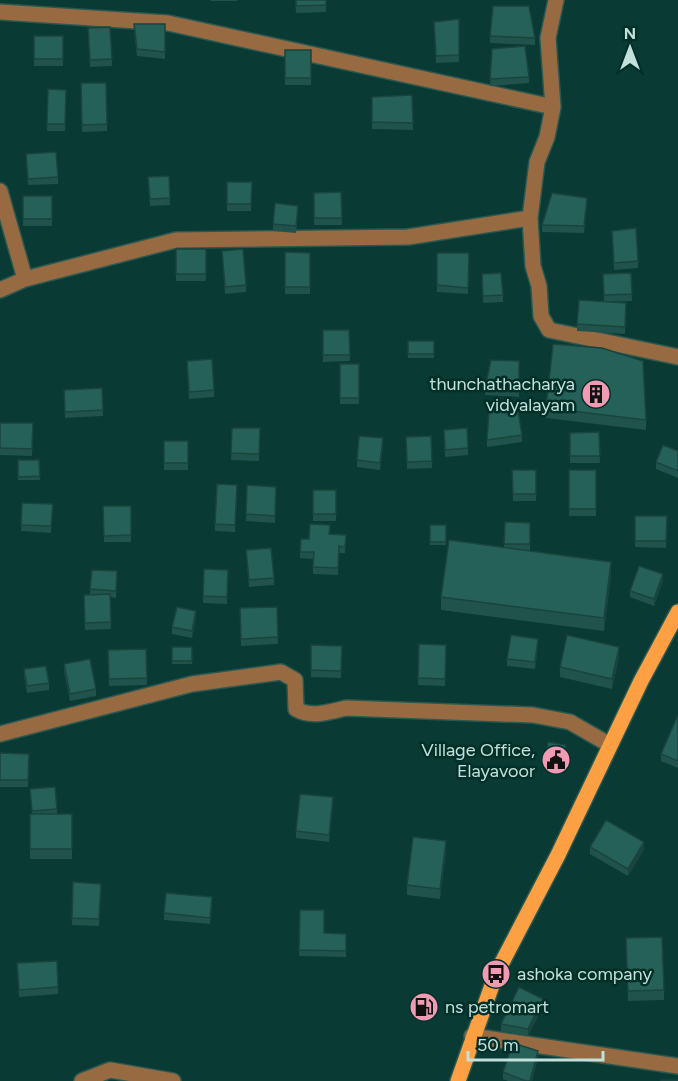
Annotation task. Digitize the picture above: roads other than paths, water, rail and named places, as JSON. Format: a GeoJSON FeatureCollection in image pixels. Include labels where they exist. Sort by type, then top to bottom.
{"type":"FeatureCollection","features":[{"type":"Feature","properties":{"kind":"main road"},"geometry":{"type":"LineString","coordinates":[[458,1081],[472,1036],[496,974],[558,855],[610,745],[678,612]]}},
{"type":"Feature","properties":{"kind":"street"},"geometry":{"type":"LineString","coordinates":[[556,0],[548,38],[553,107],[547,137],[537,162],[530,218],[541,316],[549,330],[678,357]]}},
{"type":"Feature","properties":{"kind":"street"},"geometry":{"type":"LineString","coordinates":[[0,12],[168,23],[553,107]]}},
{"type":"Feature","properties":{"kind":"street"},"geometry":{"type":"LineString","coordinates":[[0,191],[25,279]]}},
{"type":"Feature","properties":{"kind":"street"},"geometry":{"type":"LineString","coordinates":[[0,290],[25,279],[176,240],[408,237],[530,218]]}},
{"type":"Feature","properties":{"kind":"street"},"geometry":{"type":"LineString","coordinates":[[0,734],[192,684],[281,672],[295,680],[296,709],[302,713],[330,712],[346,708],[533,715],[570,722],[610,745]]}},
{"type":"Feature","properties":{"kind":"street"},"geometry":{"type":"LineString","coordinates":[[472,1036],[678,1066]]}},
{"type":"Feature","properties":{"kind":"street"},"geometry":{"type":"LineString","coordinates":[[82,1081],[110,1070],[172,1081]]}},
{"type":"Feature","properties":{"kind":"place","name":"thunchathacharya vidyalayam"},"geometry":{"type":"Point","coordinates":[596,394]}},
{"type":"Feature","properties":{"kind":"place","name":"Village Office, Elayavoor"},"geometry":{"type":"Point","coordinates":[556,760]}},
{"type":"Feature","properties":{"kind":"place","name":"ashoka company"},"geometry":{"type":"Point","coordinates":[496,974]}},
{"type":"Feature","properties":{"kind":"place","name":"ns petromart"},"geometry":{"type":"Point","coordinates":[424,1007]}}]}
